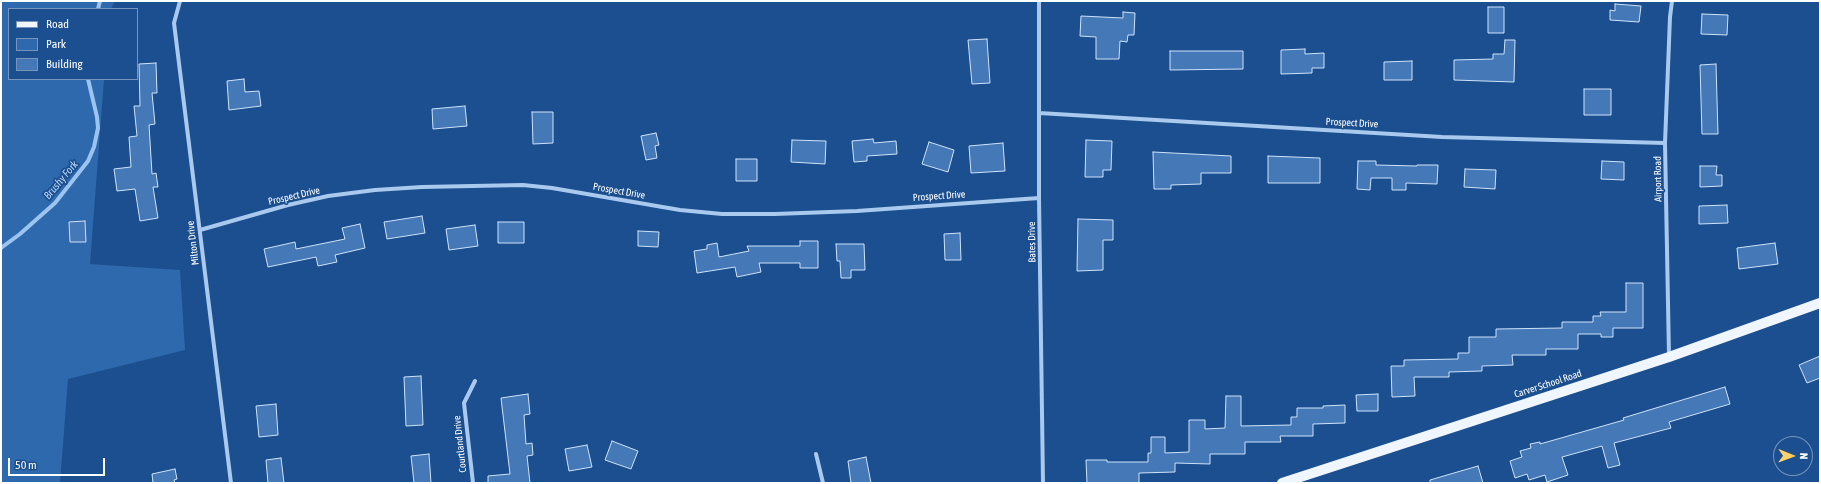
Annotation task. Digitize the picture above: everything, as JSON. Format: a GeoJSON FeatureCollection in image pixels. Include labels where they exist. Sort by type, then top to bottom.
{"type":"FeatureCollection","features":[{"type":"Feature","properties":{"kind":"main road","name":"Carver School Road"},"geometry":{"type":"LineString","coordinates":[[1282,483],[1669,357],[1820,303]]}},
{"type":"Feature","properties":{"kind":"street","name":"Milton Drive"},"geometry":{"type":"LineString","coordinates":[[180,1],[174,23],[230,483]]}},
{"type":"Feature","properties":{"kind":"street","name":"Bates Drive"},"geometry":{"type":"LineString","coordinates":[[1039,1],[1039,198],[1044,483]]}},
{"type":"Feature","properties":{"kind":"street","name":"Airport Road"},"geometry":{"type":"LineString","coordinates":[[1669,357],[1665,142],[1670,17],[1672,1]]}},
{"type":"Feature","properties":{"kind":"street","name":"Prospect Drive"},"geometry":{"type":"LineString","coordinates":[[1039,112],[1442,136],[1665,142]]}},
{"type":"Feature","properties":{"kind":"street","name":"Prospect Drive"},"geometry":{"type":"LineString","coordinates":[[200,230],[288,205],[328,196],[375,190],[422,187],[523,185],[552,188],[680,210],[722,214],[858,211],[1039,198]]}},
{"type":"Feature","properties":{"kind":"street","name":"Courtland Drive"},"geometry":{"type":"LineString","coordinates":[[473,483],[464,403],[475,381]]}},
{"type":"Feature","properties":{"kind":"street"},"geometry":{"type":"LineString","coordinates":[[816,454],[823,483]]}},
{"type":"Feature","properties":{"kind":"green space"},"geometry":{"type":"Polygon","coordinates":[[[1,1],[115,1],[112,8],[8,8],[8,80],[104,80],[90,264],[180,270],[185,350],[68,379],[60,483],[1,483],[1,1]]]}},
{"type":"Feature","properties":{"kind":"building"},"geometry":{"type":"Polygon","coordinates":[[[1615,4],[1641,6],[1639,22],[1610,20],[1610,10],[1615,11],[1615,4]]]}},
{"type":"Feature","properties":{"kind":"building"},"geometry":{"type":"Polygon","coordinates":[[[1488,7],[1504,7],[1504,33],[1488,33],[1488,7]]]}},
{"type":"Feature","properties":{"kind":"building"},"geometry":{"type":"Polygon","coordinates":[[[1123,12],[1135,13],[1134,35],[1128,35],[1127,42],[1120,41],[1119,59],[1096,59],[1096,37],[1080,36],[1081,16],[1123,18],[1123,12]]]}},
{"type":"Feature","properties":{"kind":"building"},"geometry":{"type":"Polygon","coordinates":[[[1702,14],[1728,15],[1727,35],[1701,34],[1702,14]]]}},
{"type":"Feature","properties":{"kind":"building"},"geometry":{"type":"Polygon","coordinates":[[[987,39],[990,83],[972,84],[968,40],[987,39]]]}},
{"type":"Feature","properties":{"kind":"building"},"geometry":{"type":"Polygon","coordinates":[[[1505,40],[1515,40],[1514,82],[1454,80],[1454,60],[1493,59],[1493,54],[1504,54],[1505,40]]]}},
{"type":"Feature","properties":{"kind":"building"},"geometry":{"type":"Polygon","coordinates":[[[1305,49],[1305,54],[1324,53],[1324,68],[1312,68],[1312,73],[1281,74],[1281,50],[1305,49]]]}},
{"type":"Feature","properties":{"kind":"building"},"geometry":{"type":"Polygon","coordinates":[[[1170,51],[1243,51],[1243,69],[1170,70],[1170,51]]]}},
{"type":"Feature","properties":{"kind":"building"},"geometry":{"type":"Polygon","coordinates":[[[1412,61],[1412,80],[1384,80],[1384,62],[1412,61]]]}},
{"type":"Feature","properties":{"kind":"building"},"geometry":{"type":"Polygon","coordinates":[[[156,63],[157,93],[152,93],[155,124],[149,125],[152,174],[156,173],[158,187],[153,187],[158,218],[140,221],[135,189],[117,191],[114,169],[131,167],[129,137],[137,136],[134,106],[140,106],[139,64],[156,63]]]}},
{"type":"Feature","properties":{"kind":"building"},"geometry":{"type":"Polygon","coordinates":[[[1716,64],[1718,134],[1702,134],[1700,65],[1716,64]]]}},
{"type":"Feature","properties":{"kind":"building"},"geometry":{"type":"Polygon","coordinates":[[[244,79],[245,92],[259,91],[261,106],[229,110],[227,81],[244,79]]]}},
{"type":"Feature","properties":{"kind":"building"},"geometry":{"type":"Polygon","coordinates":[[[1584,89],[1611,89],[1611,115],[1584,115],[1584,89]]]}},
{"type":"Feature","properties":{"kind":"building"},"geometry":{"type":"Polygon","coordinates":[[[465,106],[467,126],[433,129],[432,109],[465,106]]]}},
{"type":"Feature","properties":{"kind":"building"},"geometry":{"type":"Polygon","coordinates":[[[532,112],[553,112],[553,143],[533,144],[532,112]]]}},
{"type":"Feature","properties":{"kind":"building"},"geometry":{"type":"Polygon","coordinates":[[[656,133],[659,145],[655,146],[657,158],[646,160],[641,136],[656,133]]]}},
{"type":"Feature","properties":{"kind":"building"},"geometry":{"type":"Polygon","coordinates":[[[873,139],[874,143],[896,141],[897,154],[867,156],[867,161],[854,162],[852,141],[873,139]]]}},
{"type":"Feature","properties":{"kind":"building"},"geometry":{"type":"Polygon","coordinates":[[[792,140],[826,141],[825,164],[791,162],[792,140]]]}},
{"type":"Feature","properties":{"kind":"building"},"geometry":{"type":"Polygon","coordinates":[[[1086,140],[1112,141],[1111,170],[1103,170],[1103,177],[1085,177],[1086,140]]]}},
{"type":"Feature","properties":{"kind":"building"},"geometry":{"type":"Polygon","coordinates":[[[929,142],[954,150],[948,172],[922,164],[929,142]]]}},
{"type":"Feature","properties":{"kind":"building"},"geometry":{"type":"Polygon","coordinates":[[[1003,143],[1005,171],[971,173],[969,146],[1003,143]]]}},
{"type":"Feature","properties":{"kind":"building"},"geometry":{"type":"Polygon","coordinates":[[[1153,152],[1231,156],[1231,173],[1201,173],[1201,184],[1171,185],[1171,189],[1154,189],[1153,152]]]}},
{"type":"Feature","properties":{"kind":"building"},"geometry":{"type":"Polygon","coordinates":[[[1268,156],[1320,158],[1320,183],[1268,183],[1268,156]]]}},
{"type":"Feature","properties":{"kind":"building"},"geometry":{"type":"Polygon","coordinates":[[[736,159],[757,159],[757,181],[736,181],[736,159]]]}},
{"type":"Feature","properties":{"kind":"building"},"geometry":{"type":"Polygon","coordinates":[[[1358,161],[1376,161],[1376,165],[1438,165],[1437,184],[1406,183],[1406,190],[1392,190],[1392,178],[1371,178],[1370,190],[1357,189],[1358,161]]]}},
{"type":"Feature","properties":{"kind":"building"},"geometry":{"type":"Polygon","coordinates":[[[1602,161],[1624,162],[1624,180],[1601,179],[1602,161]]]}},
{"type":"Feature","properties":{"kind":"building"},"geometry":{"type":"Polygon","coordinates":[[[1700,166],[1717,166],[1716,175],[1722,175],[1722,186],[1700,187],[1700,166]]]}},
{"type":"Feature","properties":{"kind":"building"},"geometry":{"type":"Polygon","coordinates":[[[1465,169],[1496,170],[1495,189],[1464,187],[1465,169]]]}},
{"type":"Feature","properties":{"kind":"building"},"geometry":{"type":"Polygon","coordinates":[[[1727,205],[1728,223],[1699,224],[1699,206],[1727,205]]]}},
{"type":"Feature","properties":{"kind":"building"},"geometry":{"type":"Polygon","coordinates":[[[422,216],[425,233],[387,239],[384,222],[422,216]]]}},
{"type":"Feature","properties":{"kind":"building"},"geometry":{"type":"Polygon","coordinates":[[[1078,219],[1113,220],[1113,240],[1103,240],[1103,270],[1077,271],[1078,219]]]}},
{"type":"Feature","properties":{"kind":"building"},"geometry":{"type":"Polygon","coordinates":[[[85,221],[86,242],[70,242],[69,222],[85,221]]]}},
{"type":"Feature","properties":{"kind":"building"},"geometry":{"type":"Polygon","coordinates":[[[498,222],[524,222],[524,243],[498,243],[498,222]]]}},
{"type":"Feature","properties":{"kind":"building"},"geometry":{"type":"Polygon","coordinates":[[[360,224],[365,248],[335,255],[337,262],[318,266],[316,257],[268,267],[264,249],[295,242],[296,249],[345,239],[342,228],[360,224]]]}},
{"type":"Feature","properties":{"kind":"building"},"geometry":{"type":"Polygon","coordinates":[[[475,225],[478,246],[449,250],[446,229],[475,225]]]}},
{"type":"Feature","properties":{"kind":"building"},"geometry":{"type":"Polygon","coordinates":[[[638,231],[659,232],[658,247],[638,246],[638,231]]]}},
{"type":"Feature","properties":{"kind":"building"},"geometry":{"type":"Polygon","coordinates":[[[960,233],[961,260],[945,260],[944,234],[960,233]]]}},
{"type":"Feature","properties":{"kind":"building"},"geometry":{"type":"Polygon","coordinates":[[[800,241],[818,241],[818,268],[800,268],[800,263],[759,263],[761,272],[737,277],[735,267],[697,273],[694,251],[707,249],[707,245],[717,243],[719,257],[749,251],[747,246],[800,246],[800,241]]]}},
{"type":"Feature","properties":{"kind":"building"},"geometry":{"type":"Polygon","coordinates":[[[1775,243],[1778,264],[1739,269],[1737,248],[1775,243]]]}},
{"type":"Feature","properties":{"kind":"building"},"geometry":{"type":"Polygon","coordinates":[[[836,244],[864,244],[865,270],[851,270],[851,278],[841,278],[840,261],[837,261],[836,244]]]}},
{"type":"Feature","properties":{"kind":"building"},"geometry":{"type":"Polygon","coordinates":[[[1626,283],[1643,283],[1643,328],[1613,328],[1613,337],[1601,337],[1601,334],[1578,334],[1578,349],[1546,349],[1546,355],[1512,355],[1513,365],[1482,366],[1482,371],[1449,372],[1449,377],[1414,377],[1415,396],[1392,397],[1391,366],[1404,366],[1404,360],[1458,359],[1458,353],[1469,353],[1469,337],[1496,337],[1496,329],[1562,328],[1562,322],[1593,322],[1593,316],[1601,316],[1600,312],[1626,312],[1626,283]]]}},
{"type":"Feature","properties":{"kind":"building"},"geometry":{"type":"Polygon","coordinates":[[[1820,356],[1820,378],[1807,383],[1799,365],[1820,356]]]}},
{"type":"Feature","properties":{"kind":"building"},"geometry":{"type":"Polygon","coordinates":[[[421,376],[423,425],[406,426],[404,377],[421,376]]]}},
{"type":"Feature","properties":{"kind":"building"},"geometry":{"type":"Polygon","coordinates":[[[1725,387],[1730,404],[1669,422],[1671,428],[1614,443],[1620,465],[1608,468],[1602,446],[1562,457],[1568,475],[1547,482],[1545,475],[1529,480],[1527,474],[1515,478],[1510,461],[1522,457],[1520,451],[1531,448],[1530,444],[1540,442],[1540,444],[1624,420],[1623,418],[1725,387]]]}},
{"type":"Feature","properties":{"kind":"building"},"geometry":{"type":"Polygon","coordinates":[[[528,394],[530,414],[524,415],[526,444],[532,443],[533,455],[527,456],[530,483],[488,483],[488,476],[510,474],[501,398],[528,394]]]}},
{"type":"Feature","properties":{"kind":"building"},"geometry":{"type":"Polygon","coordinates":[[[1378,394],[1378,411],[1357,411],[1356,395],[1378,394]]]}},
{"type":"Feature","properties":{"kind":"building"},"geometry":{"type":"Polygon","coordinates":[[[1226,396],[1241,396],[1241,426],[1291,425],[1291,417],[1297,417],[1297,408],[1323,408],[1323,406],[1345,405],[1345,423],[1313,424],[1313,436],[1280,436],[1281,442],[1245,442],[1245,454],[1210,454],[1210,464],[1175,463],[1175,472],[1139,473],[1139,483],[1087,483],[1086,460],[1107,460],[1107,462],[1148,462],[1148,453],[1151,453],[1151,437],[1165,437],[1165,453],[1189,452],[1189,420],[1205,420],[1205,429],[1225,428],[1226,396]]]}},
{"type":"Feature","properties":{"kind":"building"},"geometry":{"type":"Polygon","coordinates":[[[276,404],[278,435],[259,437],[256,406],[276,404]]]}},
{"type":"Feature","properties":{"kind":"building"},"geometry":{"type":"Polygon","coordinates":[[[612,441],[638,451],[631,469],[605,460],[612,441]]]}},
{"type":"Feature","properties":{"kind":"building"},"geometry":{"type":"Polygon","coordinates":[[[587,445],[592,467],[569,471],[565,449],[587,445]]]}},
{"type":"Feature","properties":{"kind":"building"},"geometry":{"type":"Polygon","coordinates":[[[429,454],[431,483],[414,483],[411,456],[429,454]]]}},
{"type":"Feature","properties":{"kind":"building"},"geometry":{"type":"Polygon","coordinates":[[[866,457],[871,483],[851,483],[848,461],[866,457]]]}},
{"type":"Feature","properties":{"kind":"building"},"geometry":{"type":"Polygon","coordinates":[[[281,458],[284,483],[268,483],[266,460],[281,458]]]}},
{"type":"Feature","properties":{"kind":"building"},"geometry":{"type":"Polygon","coordinates":[[[1478,466],[1483,483],[1430,483],[1430,480],[1478,466]]]}},
{"type":"Feature","properties":{"kind":"building"},"geometry":{"type":"Polygon","coordinates":[[[175,469],[177,479],[174,480],[175,483],[153,483],[152,474],[175,469]]]}},
{"type":"Feature","properties":{"kind":"waterway","name":"Brushy Fork"},"geometry":{"type":"LineString","coordinates":[[98,8],[100,1]]}},
{"type":"Feature","properties":{"kind":"waterway","name":"Brushy Fork"},"geometry":{"type":"LineString","coordinates":[[1,248],[20,234],[55,203],[88,161],[94,147],[98,128],[97,117],[88,80]]}}]}
